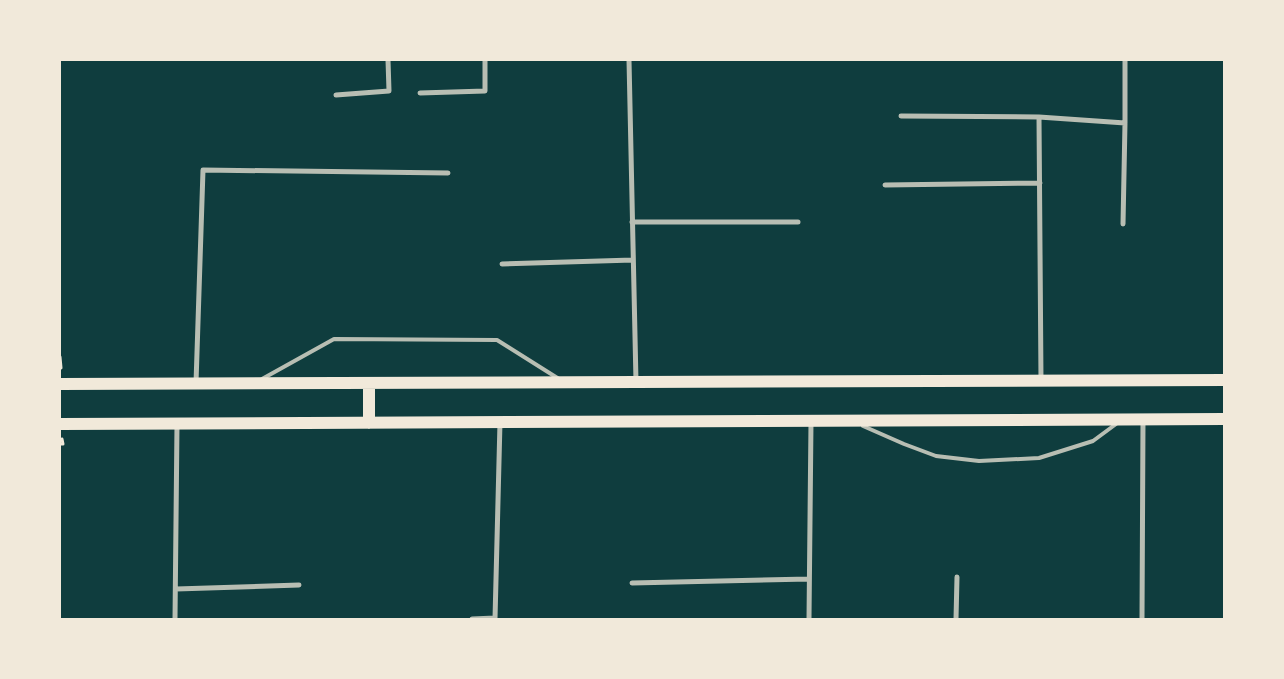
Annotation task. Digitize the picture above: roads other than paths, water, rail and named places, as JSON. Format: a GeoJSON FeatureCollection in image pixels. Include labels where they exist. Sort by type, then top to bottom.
{"type":"FeatureCollection","features":[{"type":"Feature","properties":{"kind":"main road"},"geometry":{"type":"LineString","coordinates":[[60,384],[1224,380]]}},
{"type":"Feature","properties":{"kind":"main road"},"geometry":{"type":"LineString","coordinates":[[368,383],[369,423]]}},
{"type":"Feature","properties":{"kind":"main road"},"geometry":{"type":"LineString","coordinates":[[60,424],[1224,419]]}},
{"type":"Feature","properties":{"kind":"street"},"geometry":{"type":"LineString","coordinates":[[336,95],[389,91],[388,60]]}},
{"type":"Feature","properties":{"kind":"street"},"geometry":{"type":"LineString","coordinates":[[420,93],[486,91],[485,60]]}},
{"type":"Feature","properties":{"kind":"street"},"geometry":{"type":"LineString","coordinates":[[629,60],[636,382]]}},
{"type":"Feature","properties":{"kind":"street"},"geometry":{"type":"LineString","coordinates":[[1123,224],[1125,60]]}},
{"type":"Feature","properties":{"kind":"street"},"geometry":{"type":"LineString","coordinates":[[901,116],[1040,117],[1125,123]]}},
{"type":"Feature","properties":{"kind":"street"},"geometry":{"type":"LineString","coordinates":[[1040,117],[1041,381]]}},
{"type":"Feature","properties":{"kind":"street"},"geometry":{"type":"LineString","coordinates":[[196,384],[204,170],[448,173]]}},
{"type":"Feature","properties":{"kind":"street"},"geometry":{"type":"LineString","coordinates":[[885,185],[1040,183]]}},
{"type":"Feature","properties":{"kind":"street"},"geometry":{"type":"LineString","coordinates":[[632,222],[798,222]]}},
{"type":"Feature","properties":{"kind":"street"},"geometry":{"type":"LineString","coordinates":[[502,264],[633,260]]}},
{"type":"Feature","properties":{"kind":"street"},"geometry":{"type":"LineString","coordinates":[[1142,619],[1143,419]]}},
{"type":"Feature","properties":{"kind":"street"},"geometry":{"type":"LineString","coordinates":[[809,619],[811,421]]}},
{"type":"Feature","properties":{"kind":"street"},"geometry":{"type":"LineString","coordinates":[[472,619],[495,619],[500,422]]}},
{"type":"Feature","properties":{"kind":"street"},"geometry":{"type":"LineString","coordinates":[[175,619],[177,424]]}},
{"type":"Feature","properties":{"kind":"street"},"geometry":{"type":"LineString","coordinates":[[956,619],[957,577]]}},
{"type":"Feature","properties":{"kind":"street"},"geometry":{"type":"LineString","coordinates":[[632,583],[809,579]]}},
{"type":"Feature","properties":{"kind":"street"},"geometry":{"type":"LineString","coordinates":[[176,589],[299,585]]}},
{"type":"Feature","properties":{"kind":"lane"},"geometry":{"type":"LineString","coordinates":[[254,384],[334,339],[497,340],[565,382]]}},
{"type":"Feature","properties":{"kind":"lane"},"geometry":{"type":"LineString","coordinates":[[852,420],[904,444],[936,456],[979,461],[1039,458],[1093,441],[1121,419]]}}]}
